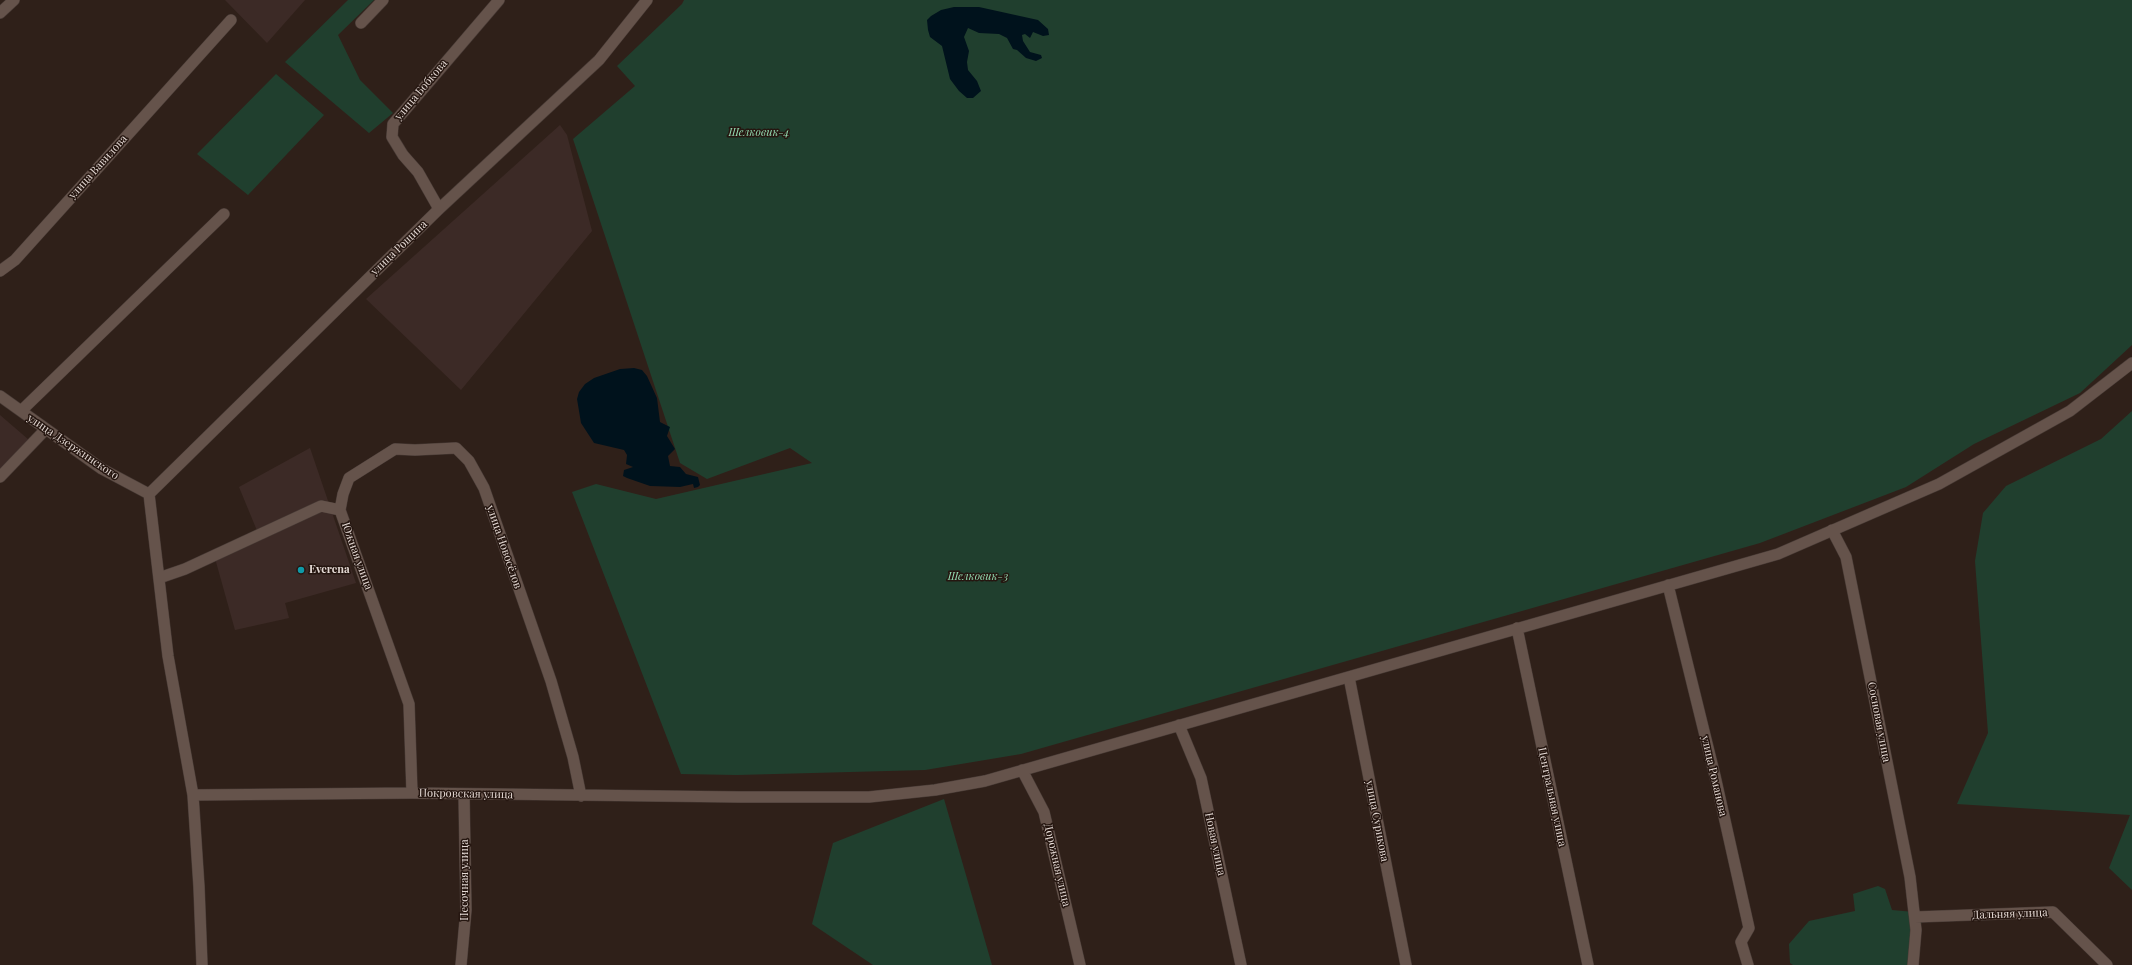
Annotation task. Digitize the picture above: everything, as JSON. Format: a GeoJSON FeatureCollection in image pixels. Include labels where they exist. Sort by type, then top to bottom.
{"type":"FeatureCollection","features":[{"type":"Feature","properties":{"kind":"street"},"geometry":{"type":"LineString","coordinates":[[0,13],[14,0]]}},
{"type":"Feature","properties":{"kind":"street"},"geometry":{"type":"LineString","coordinates":[[361,23],[383,0]]}},
{"type":"Feature","properties":{"kind":"street","name":"улица Бобкова"},"geometry":{"type":"LineString","coordinates":[[439,209],[418,172],[403,155],[392,137],[393,124],[499,0]]}},
{"type":"Feature","properties":{"kind":"street","name":"улица Рощина"},"geometry":{"type":"LineString","coordinates":[[149,494],[439,209],[599,60],[647,0]]}},
{"type":"Feature","properties":{"kind":"street","name":"улица Вавилова"},"geometry":{"type":"LineString","coordinates":[[0,271],[15,260],[231,20]]}},
{"type":"Feature","properties":{"kind":"street"},"geometry":{"type":"LineString","coordinates":[[21,411],[224,214]]}},
{"type":"Feature","properties":{"kind":"street","name":"Покровская улица"},"geometry":{"type":"LineString","coordinates":[[193,795],[412,793],[740,798],[884,795],[935,790],[986,781],[1778,554],[1940,484],[2070,411],[2132,363]]}},
{"type":"Feature","properties":{"kind":"street","name":"улица Дзержинского"},"geometry":{"type":"LineString","coordinates":[[0,396],[102,469],[149,494]]}},
{"type":"Feature","properties":{"kind":"street"},"geometry":{"type":"LineString","coordinates":[[0,477],[46,429]]}},
{"type":"Feature","properties":{"kind":"street","name":"улица Новосёлов"},"geometry":{"type":"LineString","coordinates":[[340,510],[348,478],[395,449],[415,450],[456,448],[469,462],[484,488],[551,681],[573,757],[581,796]]}},
{"type":"Feature","properties":{"kind":"street"},"geometry":{"type":"LineString","coordinates":[[149,494],[168,656],[193,795],[202,965]]}},
{"type":"Feature","properties":{"kind":"street","name":"Южная улица"},"geometry":{"type":"LineString","coordinates":[[159,578],[185,569],[321,506],[340,510],[409,704],[412,793]]}},
{"type":"Feature","properties":{"kind":"street","name":"Сосновая улица"},"geometry":{"type":"LineString","coordinates":[[1832,530],[1846,557],[1910,877],[1916,930],[1913,965]]}},
{"type":"Feature","properties":{"kind":"street","name":"улица Романова"},"geometry":{"type":"LineString","coordinates":[[1668,585],[1715,776],[1749,928],[1741,942],[1748,965]]}},
{"type":"Feature","properties":{"kind":"street","name":"Центральная улица"},"geometry":{"type":"LineString","coordinates":[[1517,628],[1588,965]]}},
{"type":"Feature","properties":{"kind":"street","name":"улица Сурикова"},"geometry":{"type":"LineString","coordinates":[[1348,677],[1406,965]]}},
{"type":"Feature","properties":{"kind":"street","name":"Новая улица"},"geometry":{"type":"LineString","coordinates":[[1179,725],[1201,778],[1241,965]]}},
{"type":"Feature","properties":{"kind":"street","name":"Дорожная улица"},"geometry":{"type":"LineString","coordinates":[[1022,770],[1044,812],[1080,965]]}},
{"type":"Feature","properties":{"kind":"street","name":"Песочная улица"},"geometry":{"type":"LineString","coordinates":[[461,965],[466,910],[464,794]]}},
{"type":"Feature","properties":{"kind":"street","name":"Дальняя улица"},"geometry":{"type":"LineString","coordinates":[[1914,917],[2053,912],[2107,965]]}},
{"type":"Feature","properties":{"kind":"shaded area"},"geometry":{"type":"Polygon","coordinates":[[[225,0],[305,0],[267,43],[225,0]]]}},
{"type":"Feature","properties":{"kind":"shaded area"},"geometry":{"type":"Polygon","coordinates":[[[560,125],[567,135],[592,231],[461,390],[366,299],[560,125]]]}},
{"type":"Feature","properties":{"kind":"shaded area"},"geometry":{"type":"Polygon","coordinates":[[[0,415],[29,440],[0,469],[0,415]]]}},
{"type":"Feature","properties":{"kind":"shaded area"},"geometry":{"type":"Polygon","coordinates":[[[310,448],[356,583],[285,603],[289,618],[235,630],[213,551],[258,533],[239,487],[310,448]]]}},
{"type":"Feature","properties":{"kind":"green space"},"geometry":{"type":"Polygon","coordinates":[[[348,0],[374,0],[338,35],[360,80],[393,113],[369,133],[285,62],[348,0]]]}},
{"type":"Feature","properties":{"kind":"green space"},"geometry":{"type":"Polygon","coordinates":[[[684,0],[2132,0],[2132,345],[2080,393],[1974,444],[1906,487],[1760,543],[1021,754],[925,770],[737,775],[681,774],[572,492],[596,484],[656,499],[812,463],[790,448],[707,479],[680,463],[573,139],[635,86],[617,66],[682,4],[684,0]]]}},
{"type":"Feature","properties":{"kind":"green space"},"geometry":{"type":"Polygon","coordinates":[[[276,74],[324,115],[248,195],[197,154],[276,74]]]}},
{"type":"Feature","properties":{"kind":"green space"},"geometry":{"type":"Polygon","coordinates":[[[2132,411],[2132,890],[2109,868],[2130,815],[1957,804],[1988,733],[1975,561],[1983,513],[2006,486],[2101,439],[2132,411]]]}},
{"type":"Feature","properties":{"kind":"green space"},"geometry":{"type":"Polygon","coordinates":[[[944,799],[992,965],[873,965],[812,924],[833,843],[944,799]]]}},
{"type":"Feature","properties":{"kind":"green space"},"geometry":{"type":"Polygon","coordinates":[[[1878,886],[1885,889],[1892,910],[1914,912],[1922,920],[1911,965],[1793,965],[1790,963],[1789,944],[1809,921],[1855,911],[1853,894],[1878,886]]]}},
{"type":"Feature","properties":{"kind":"water"},"geometry":{"type":"Polygon","coordinates":[[[954,7],[979,7],[1038,20],[1048,29],[1049,35],[1043,36],[1033,32],[1030,38],[1025,34],[1022,35],[1023,41],[1030,52],[1041,55],[1042,58],[1036,61],[1026,58],[1017,50],[1013,49],[1007,38],[999,34],[979,33],[968,28],[964,37],[969,51],[967,62],[968,70],[977,81],[981,91],[973,98],[967,98],[959,91],[950,79],[942,46],[930,37],[928,30],[927,20],[931,16],[941,10],[954,7]]]}},
{"type":"Feature","properties":{"kind":"water"},"geometry":{"type":"Polygon","coordinates":[[[634,368],[642,370],[647,376],[657,398],[660,422],[670,427],[667,436],[675,449],[668,456],[670,466],[680,467],[686,474],[698,477],[700,485],[698,487],[694,488],[693,484],[680,487],[650,486],[623,476],[624,470],[633,467],[626,464],[627,455],[624,450],[594,443],[581,423],[577,399],[579,392],[585,384],[594,378],[620,369],[634,368]]]}},
{"type":"Feature","properties":{"kind":"place","name":"Everena"},"geometry":{"type":"Point","coordinates":[301,570]}},
{"type":"Feature","properties":{"kind":"park label","name":"Шелковик-4"},"geometry":{"type":"Point","coordinates":[759,133]}},
{"type":"Feature","properties":{"kind":"park label","name":"Шелковик-3"},"geometry":{"type":"Point","coordinates":[978,577]}}]}
